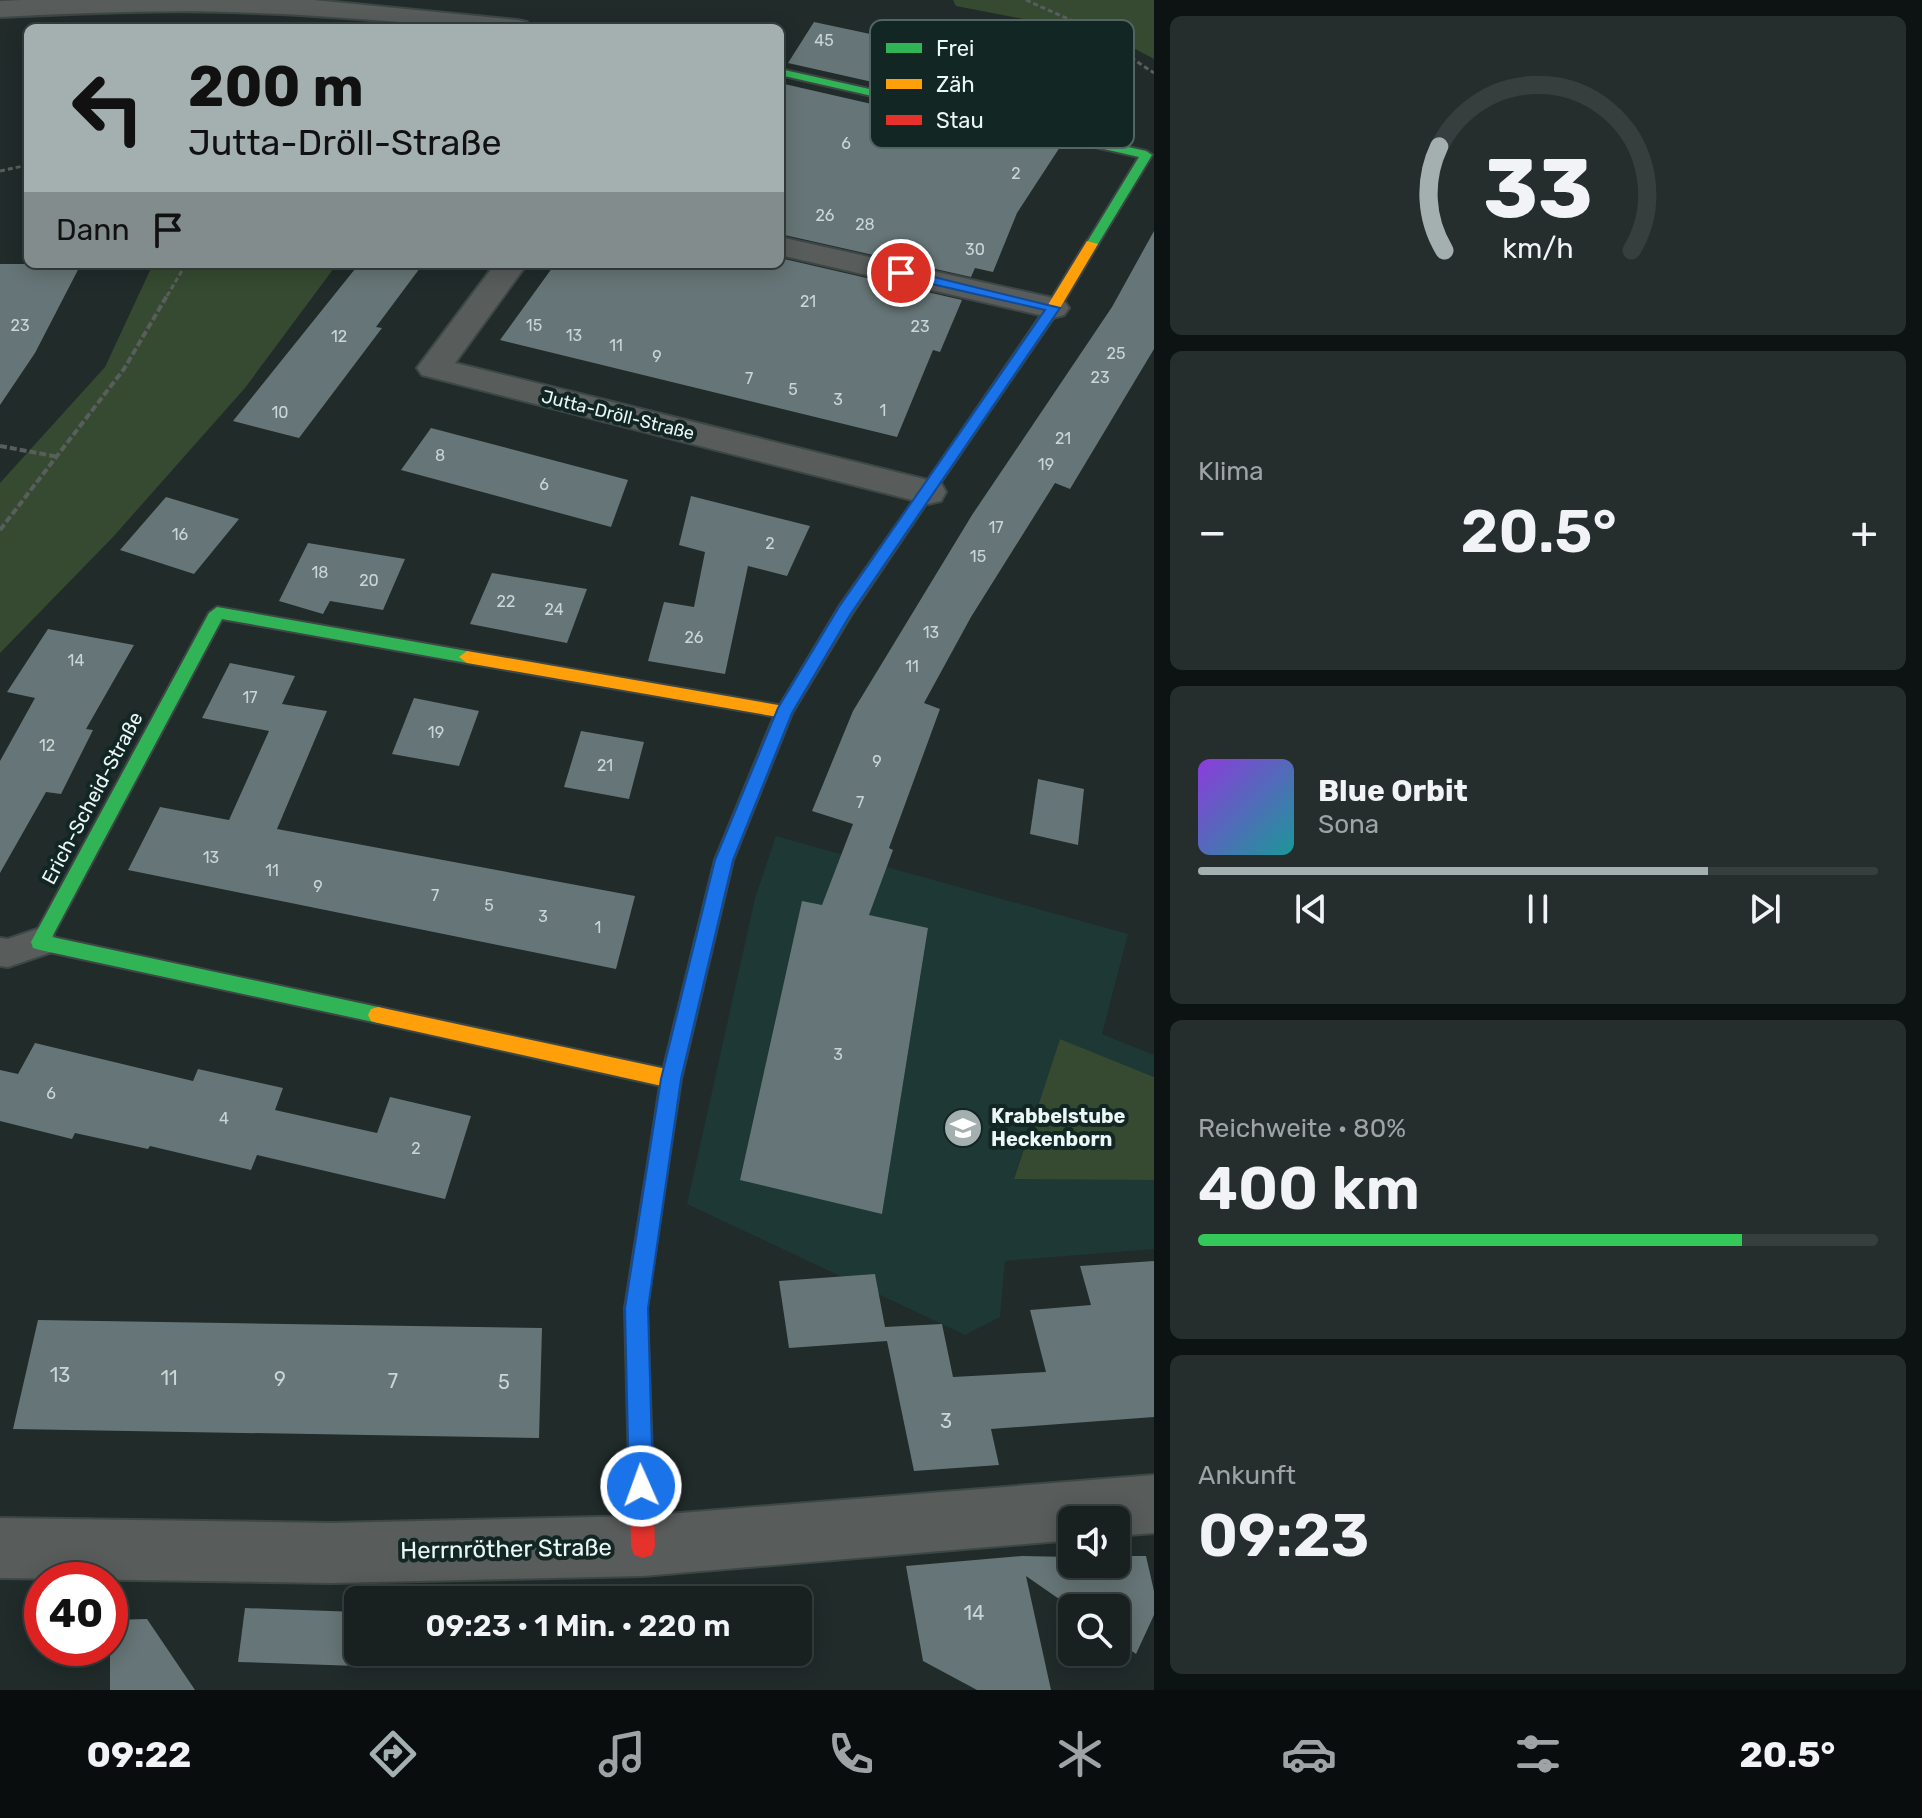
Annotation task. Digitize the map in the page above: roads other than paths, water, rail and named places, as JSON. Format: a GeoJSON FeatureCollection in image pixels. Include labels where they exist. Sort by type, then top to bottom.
{"type":"FeatureCollection","features":[{"type":"Feature","properties":{"kind":"street"},"geometry":{"type":"LineString","coordinates":[[0,9],[170,3],[244,5],[487,24]]}},
{"type":"Feature","properties":{"kind":"street"},"geometry":{"type":"LineString","coordinates":[[784,73],[870,92]]}},
{"type":"Feature","properties":{"kind":"street"},"geometry":{"type":"LineString","coordinates":[[643,1546],[636,1308],[671,1079],[724,860],[784,712],[845,611],[1053,308],[1146,155],[1115,148]]}},
{"type":"Feature","properties":{"kind":"street"},"geometry":{"type":"LineString","coordinates":[[784,247],[1053,308]]}},
{"type":"Feature","properties":{"kind":"street","name":"Jutta-Dröll-Straße"},"geometry":{"type":"LineString","coordinates":[[508,268],[434,368],[928,492]]}},
{"type":"Feature","properties":{"kind":"street","name":"Erich-Scheid-Straße"},"geometry":{"type":"LineString","coordinates":[[40,942],[217,613],[784,712]]}},
{"type":"Feature","properties":{"kind":"street"},"geometry":{"type":"LineString","coordinates":[[40,942],[671,1079]]}},
{"type":"Feature","properties":{"kind":"street","name":"Herrnröther Straße"},"geometry":{"type":"LineString","coordinates":[[0,1548],[331,1553],[643,1546],[796,1536],[1154,1504]]}},
{"type":"Feature","properties":{"kind":"lane"},"geometry":{"type":"LineString","coordinates":[[0,952],[8,953],[40,942]]}},
{"type":"Feature","properties":{"kind":"place","name":"Krabbelstube Heckenborn"},"geometry":{"type":"Point","coordinates":[963,1128]}}]}
